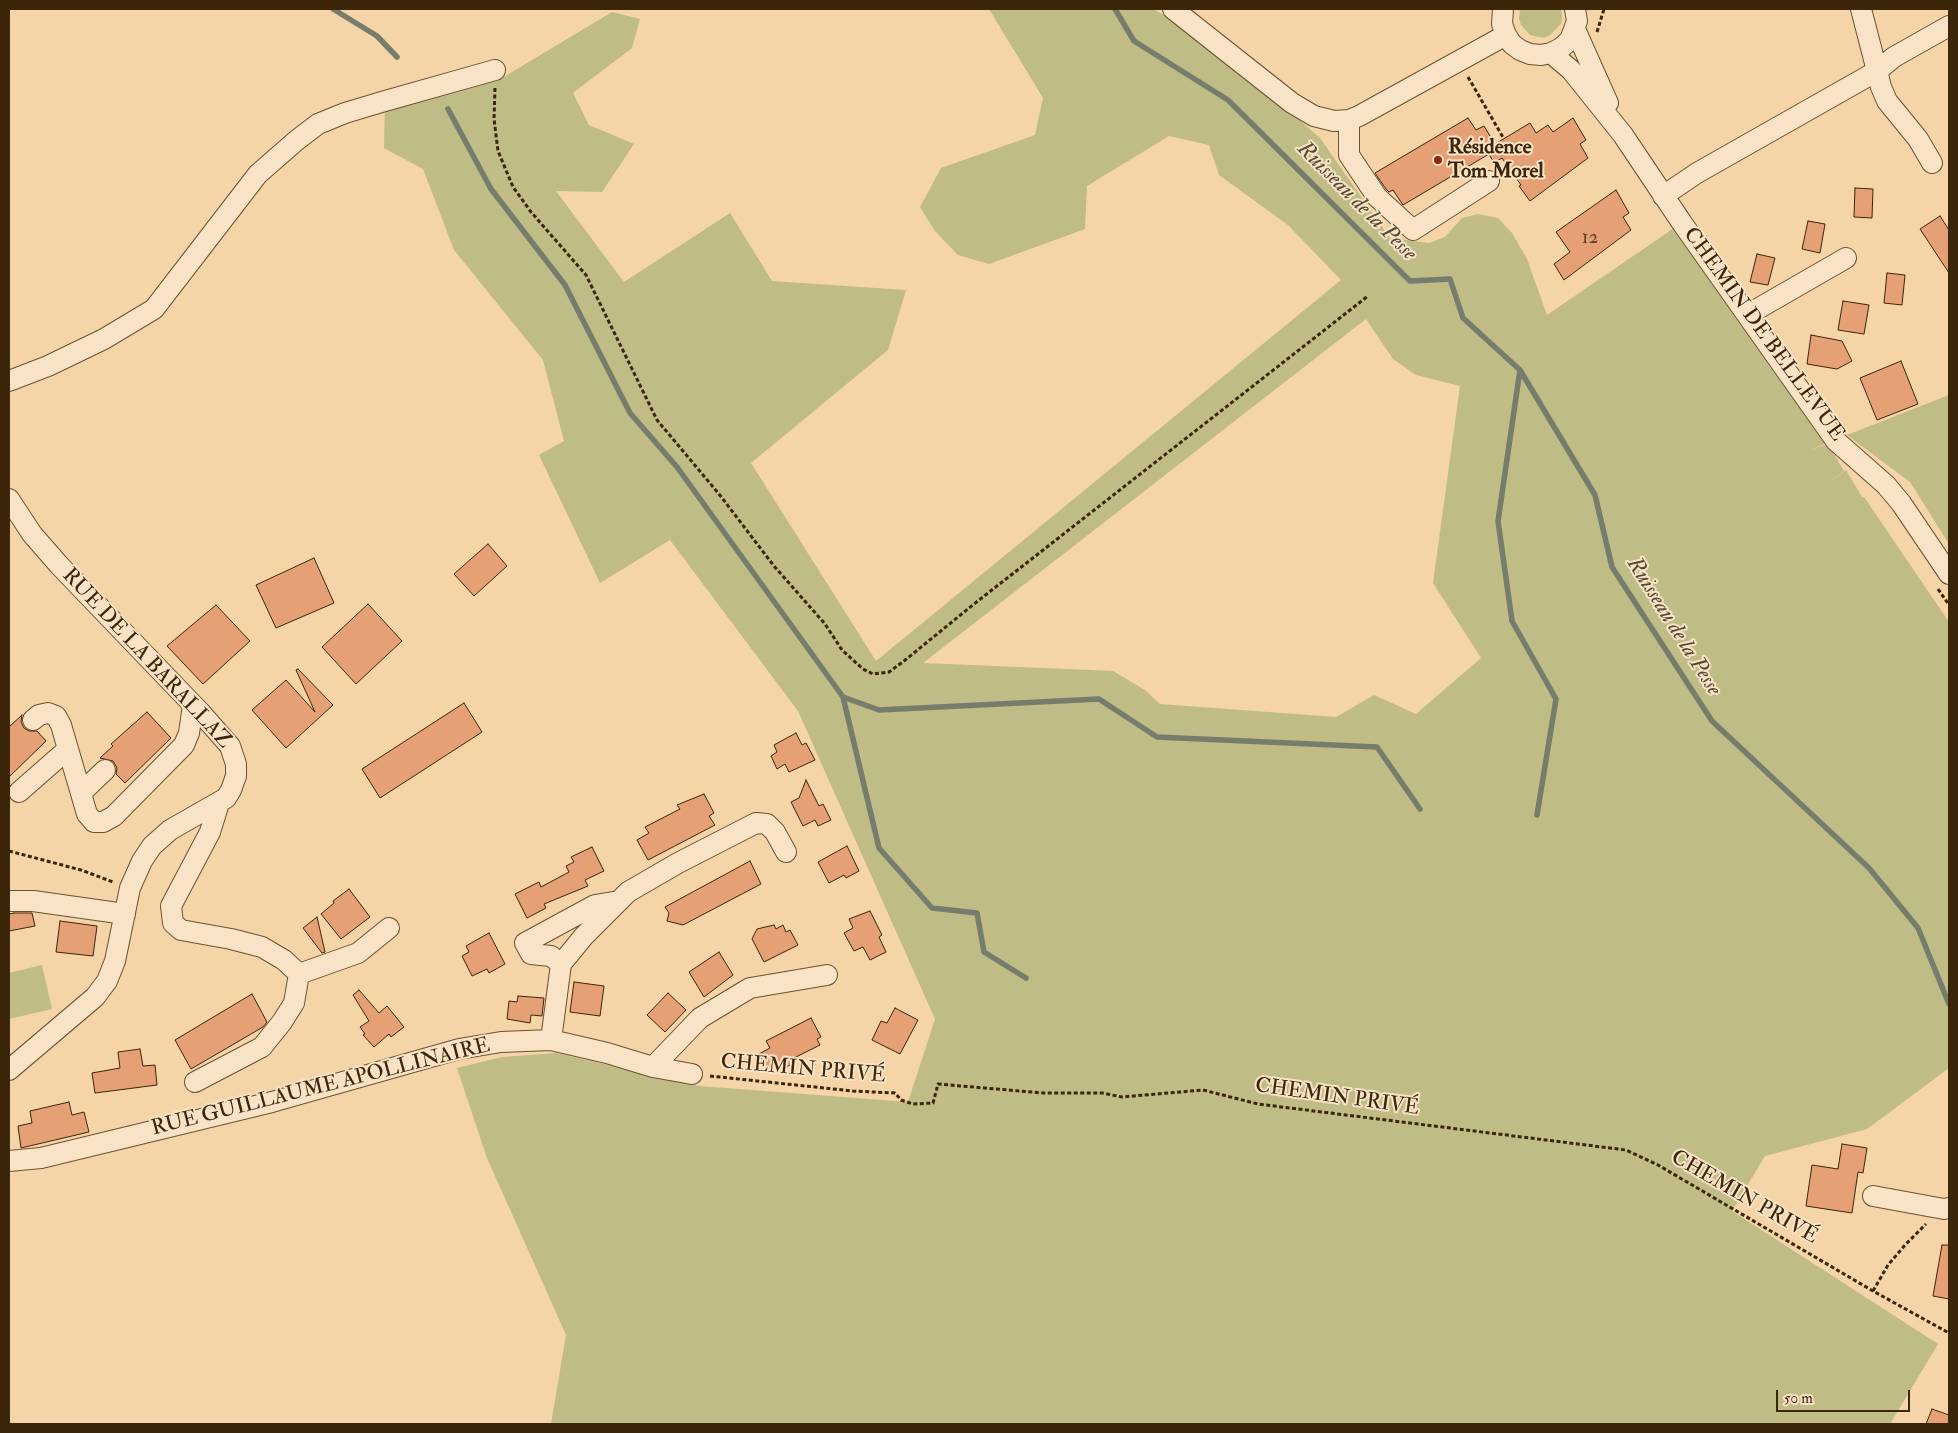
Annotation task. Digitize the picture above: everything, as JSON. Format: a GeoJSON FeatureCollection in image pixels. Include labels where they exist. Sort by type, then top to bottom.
{"type":"FeatureCollection","features":[{"type":"Feature","properties":{"kind":"street"},"geometry":{"type":"LineString","coordinates":[[1173,9],[1292,103],[1314,116],[1334,121],[1349,120],[1359,116],[1459,61],[1501,19],[1512,44],[1530,54],[1541,55],[1552,53],[1562,48],[1570,40],[1577,15]]}},
{"type":"Feature","properties":{"kind":"street"},"geometry":{"type":"LineString","coordinates":[[1861,9],[1880,87],[1887,100],[1918,139],[1932,163]]}},
{"type":"Feature","properties":{"kind":"street","name":"CHEMIN DE BELLEVUE"},"geometry":{"type":"LineString","coordinates":[[1577,15],[1623,134]]}},
{"type":"Feature","properties":{"kind":"street"},"geometry":{"type":"LineString","coordinates":[[1663,196],[1697,173],[1877,70],[1894,57],[1949,26]]}},
{"type":"Feature","properties":{"kind":"street","name":"CHEMIN DE BELLEVUE"},"geometry":{"type":"LineString","coordinates":[[1552,53],[1571,70],[1623,134],[1663,196],[1836,441],[1886,485],[1901,503],[1949,574]]}},
{"type":"Feature","properties":{"kind":"street"},"geometry":{"type":"LineString","coordinates":[[9,381],[48,366],[104,340],[154,309],[258,174],[318,124],[345,113],[495,70]]}},
{"type":"Feature","properties":{"kind":"street"},"geometry":{"type":"LineString","coordinates":[[1349,120],[1349,155],[1376,197],[1413,230],[1489,181]]}},
{"type":"Feature","properties":{"kind":"street"},"geometry":{"type":"LineString","coordinates":[[1748,315],[1846,258]]}},
{"type":"Feature","properties":{"kind":"street","name":"RUE DE LA BARALLAZ"},"geometry":{"type":"LineString","coordinates":[[9,500],[32,534],[59,565],[230,746],[236,764],[236,776],[226,798],[170,830],[152,846],[142,861],[130,888],[115,961],[107,981],[94,997],[9,1070]]}},
{"type":"Feature","properties":{"kind":"street"},"geometry":{"type":"LineString","coordinates":[[33,720],[48,713],[56,716],[61,726],[87,814],[94,822],[103,822],[114,816],[184,745],[189,734],[193,705]]}},
{"type":"Feature","properties":{"kind":"street"},"geometry":{"type":"LineString","coordinates":[[19,792],[68,749]]}},
{"type":"Feature","properties":{"kind":"street"},"geometry":{"type":"LineString","coordinates":[[81,793],[104,770]]}},
{"type":"Feature","properties":{"kind":"street"},"geometry":{"type":"LineString","coordinates":[[218,803],[210,832],[171,906],[173,923],[181,930],[262,947],[284,960],[299,974]]}},
{"type":"Feature","properties":{"kind":"street"},"geometry":{"type":"LineString","coordinates":[[552,1040],[561,964],[584,936],[628,892],[678,863],[756,823],[767,824],[775,832],[786,852]]}},
{"type":"Feature","properties":{"kind":"street"},"geometry":{"type":"LineString","coordinates":[[9,901],[33,901],[125,914]]}},
{"type":"Feature","properties":{"kind":"street"},"geometry":{"type":"LineString","coordinates":[[561,964],[551,956],[531,954],[525,943],[595,905],[619,901]]}},
{"type":"Feature","properties":{"kind":"street"},"geometry":{"type":"LineString","coordinates":[[299,974],[358,953],[389,928]]}},
{"type":"Feature","properties":{"kind":"street"},"geometry":{"type":"LineString","coordinates":[[195,1082],[262,1047],[294,1003],[299,974]]}},
{"type":"Feature","properties":{"kind":"street"},"geometry":{"type":"LineString","coordinates":[[653,1066],[700,1018],[750,988],[827,975]]}},
{"type":"Feature","properties":{"kind":"street","name":"RUE GUILLAUME APOLLINAIRE"},"geometry":{"type":"LineString","coordinates":[[9,1161],[41,1158],[272,1102],[459,1049],[501,1042],[552,1040],[692,1074]]}},
{"type":"Feature","properties":{"kind":"street"},"geometry":{"type":"LineString","coordinates":[[1873,1196],[1946,1208]]}},
{"type":"Feature","properties":{"kind":"path"},"geometry":{"type":"LineString","coordinates":[[1459,61],[1504,139]]}},
{"type":"Feature","properties":{"kind":"path"},"geometry":{"type":"LineString","coordinates":[[495,70],[494,119],[498,151],[513,187],[586,275],[657,420],[719,494],[774,566],[825,624],[842,650],[862,669],[874,674],[889,672],[904,661],[974,604],[1368,296]]}},
{"type":"Feature","properties":{"kind":"path"},"geometry":{"type":"LineString","coordinates":[[9,851],[81,870],[130,888]]}},
{"type":"Feature","properties":{"kind":"path","name":"CHEMIN PRIVÉ"},"geometry":{"type":"LineString","coordinates":[[692,1074],[853,1091],[895,1093],[901,1100],[913,1104],[933,1104],[938,1084],[1044,1093],[1102,1094],[1122,1097],[1203,1090],[1258,1104],[1626,1150],[1658,1165],[1873,1291],[1949,1333]]}},
{"type":"Feature","properties":{"kind":"path"},"geometry":{"type":"LineString","coordinates":[[1873,1291],[1888,1265],[1905,1244],[1946,1208]]}},
{"type":"Feature","properties":{"kind":"shaded area"},"geometry":{"type":"Polygon","coordinates":[[[989,9],[1152,9],[1179,22],[1247,74],[1320,138],[1390,238],[1429,243],[1445,237],[1462,218],[1478,214],[1498,218],[1512,233],[1527,259],[1547,315],[1677,226],[1827,443],[1810,450],[1828,444],[1844,471],[1822,488],[1846,470],[1861,498],[1864,497],[1949,622],[1949,1068],[1867,1129],[1765,1156],[1732,1211],[1938,1344],[1890,1424],[551,1424],[566,1335],[487,1158],[457,1068],[502,1057],[556,1053],[700,1086],[908,1102],[935,1019],[798,711],[670,540],[600,583],[539,455],[564,441],[543,360],[454,250],[423,169],[384,148],[385,101],[502,78],[612,12],[640,19],[632,48],[573,93],[589,125],[634,144],[602,192],[556,191],[624,282],[730,213],[772,281],[906,290],[888,350],[751,463],[876,661],[1341,280],[1288,225],[1219,175],[1209,145],[1169,136],[1087,186],[1085,229],[989,264],[958,255],[935,231],[920,207],[941,168],[1035,135],[1043,98],[989,9]],[[1366,319],[923,663],[1113,671],[1145,690],[1160,704],[1336,717],[1374,695],[1416,714],[1481,658],[1433,583],[1460,386],[1416,375],[1393,359],[1366,319]]]}},
{"type":"Feature","properties":{"kind":"shaded area"},"geometry":{"type":"Polygon","coordinates":[[[1520,9],[1561,9],[1561,24],[1544,38],[1530,35],[1521,25],[1519,19],[1520,9]]]}},
{"type":"Feature","properties":{"kind":"shaded area"},"geometry":{"type":"Polygon","coordinates":[[[1949,395],[1949,544],[1910,482],[1847,435],[1949,395]]]}},
{"type":"Feature","properties":{"kind":"shaded area"},"geometry":{"type":"Polygon","coordinates":[[[42,965],[52,1009],[9,1019],[9,973],[42,965]]]}},
{"type":"Feature","properties":{"kind":"building","name":"Résidence Tom Morel"},"geometry":{"type":"Polygon","coordinates":[[[1468,118],[1476,130],[1484,126],[1495,144],[1530,123],[1536,133],[1548,125],[1553,132],[1573,118],[1586,140],[1580,144],[1588,158],[1530,201],[1502,158],[1494,163],[1489,154],[1403,205],[1393,190],[1389,192],[1375,173],[1468,118]]]}},
{"type":"Feature","properties":{"kind":"building"},"geometry":{"type":"Polygon","coordinates":[[[1855,188],[1873,189],[1872,218],[1854,217],[1855,188]]]}},
{"type":"Feature","properties":{"kind":"building","name":"Résidence Tom Morel"},"geometry":{"type":"Polygon","coordinates":[[[1616,190],[1629,213],[1623,217],[1631,230],[1564,280],[1554,264],[1570,252],[1556,232],[1616,190]]]}},
{"type":"Feature","properties":{"kind":"building"},"geometry":{"type":"Polygon","coordinates":[[[1940,216],[1949,230],[1949,273],[1920,229],[1940,216]]]}},
{"type":"Feature","properties":{"kind":"building"},"geometry":{"type":"Polygon","coordinates":[[[1808,221],[1825,224],[1820,253],[1802,249],[1808,221]]]}},
{"type":"Feature","properties":{"kind":"building"},"geometry":{"type":"Polygon","coordinates":[[[1757,254],[1775,258],[1768,285],[1750,282],[1757,254]]]}},
{"type":"Feature","properties":{"kind":"building"},"geometry":{"type":"Polygon","coordinates":[[[1887,273],[1905,275],[1902,305],[1884,303],[1887,273]]]}},
{"type":"Feature","properties":{"kind":"building"},"geometry":{"type":"Polygon","coordinates":[[[1843,301],[1869,305],[1864,334],[1838,330],[1843,301]]]}},
{"type":"Feature","properties":{"kind":"building"},"geometry":{"type":"Polygon","coordinates":[[[1811,335],[1842,341],[1852,361],[1837,369],[1807,364],[1811,335]]]}},
{"type":"Feature","properties":{"kind":"building"},"geometry":{"type":"Polygon","coordinates":[[[1901,361],[1918,404],[1877,420],[1860,378],[1901,361]]]}},
{"type":"Feature","properties":{"kind":"building"},"geometry":{"type":"Polygon","coordinates":[[[488,544],[507,566],[474,596],[454,574],[488,544]]]}},
{"type":"Feature","properties":{"kind":"building"},"geometry":{"type":"Polygon","coordinates":[[[314,558],[334,603],[276,628],[256,585],[314,558]]]}},
{"type":"Feature","properties":{"kind":"building"},"geometry":{"type":"Polygon","coordinates":[[[368,604],[402,641],[356,684],[322,647],[368,604]]]}},
{"type":"Feature","properties":{"kind":"building"},"geometry":{"type":"Polygon","coordinates":[[[216,605],[250,641],[203,684],[167,646],[216,605]]]}},
{"type":"Feature","properties":{"kind":"building"},"geometry":{"type":"Polygon","coordinates":[[[298,669],[333,705],[286,748],[252,710],[286,680],[315,712],[296,670],[298,669]]]}},
{"type":"Feature","properties":{"kind":"building"},"geometry":{"type":"Polygon","coordinates":[[[464,703],[482,732],[380,798],[362,769],[464,703]]]}},
{"type":"Feature","properties":{"kind":"building"},"geometry":{"type":"Polygon","coordinates":[[[147,712],[171,738],[125,783],[116,774],[117,768],[113,761],[100,758],[113,746],[111,744],[147,712]]]}},
{"type":"Feature","properties":{"kind":"building"},"geometry":{"type":"Polygon","coordinates":[[[22,715],[21,722],[24,728],[29,731],[37,731],[46,741],[9,777],[9,727],[22,715]]]}},
{"type":"Feature","properties":{"kind":"building"},"geometry":{"type":"Polygon","coordinates":[[[796,733],[802,745],[806,743],[815,760],[789,772],[785,764],[777,769],[771,756],[777,752],[774,745],[796,733]]]}},
{"type":"Feature","properties":{"kind":"building"},"geometry":{"type":"Polygon","coordinates":[[[806,780],[819,806],[823,804],[831,820],[818,826],[815,820],[803,826],[791,802],[799,798],[806,780]]]}},
{"type":"Feature","properties":{"kind":"building"},"geometry":{"type":"Polygon","coordinates":[[[704,794],[714,813],[709,816],[715,825],[648,860],[637,840],[649,833],[645,827],[680,809],[677,805],[704,794]]]}},
{"type":"Feature","properties":{"kind":"building"},"geometry":{"type":"Polygon","coordinates":[[[847,846],[859,871],[846,878],[844,875],[829,883],[818,862],[847,846]]]}},
{"type":"Feature","properties":{"kind":"building"},"geometry":{"type":"Polygon","coordinates":[[[592,847],[604,871],[585,880],[588,886],[544,904],[546,908],[527,918],[515,894],[539,882],[541,887],[569,872],[566,866],[574,862],[571,857],[592,847]]]}},
{"type":"Feature","properties":{"kind":"building"},"geometry":{"type":"Polygon","coordinates":[[[750,861],[761,884],[683,925],[667,921],[669,913],[665,907],[750,861]]]}},
{"type":"Feature","properties":{"kind":"building"},"geometry":{"type":"Polygon","coordinates":[[[349,889],[370,917],[341,939],[321,914],[334,903],[333,901],[349,889]]]}},
{"type":"Feature","properties":{"kind":"building"},"geometry":{"type":"Polygon","coordinates":[[[870,911],[882,935],[879,937],[886,952],[870,960],[863,947],[854,951],[844,933],[853,928],[849,919],[870,911]]]}},
{"type":"Feature","properties":{"kind":"building"},"geometry":{"type":"Polygon","coordinates":[[[32,913],[35,926],[9,931],[9,914],[32,913]]]}},
{"type":"Feature","properties":{"kind":"building"},"geometry":{"type":"Polygon","coordinates":[[[317,917],[325,952],[322,953],[303,928],[317,917]]]}},
{"type":"Feature","properties":{"kind":"building"},"geometry":{"type":"Polygon","coordinates":[[[60,921],[97,926],[93,956],[56,952],[60,921]]]}},
{"type":"Feature","properties":{"kind":"building"},"geometry":{"type":"Polygon","coordinates":[[[774,925],[776,929],[783,925],[786,932],[790,930],[798,945],[764,962],[752,939],[757,929],[774,925]]]}},
{"type":"Feature","properties":{"kind":"building"},"geometry":{"type":"Polygon","coordinates":[[[489,933],[505,964],[489,973],[487,969],[472,976],[462,956],[469,952],[466,946],[489,933]]]}},
{"type":"Feature","properties":{"kind":"building"},"geometry":{"type":"Polygon","coordinates":[[[719,952],[733,975],[704,997],[689,972],[719,952]]]}},
{"type":"Feature","properties":{"kind":"building"},"geometry":{"type":"Polygon","coordinates":[[[574,982],[604,986],[600,1016],[570,1012],[574,982]]]}},
{"type":"Feature","properties":{"kind":"building"},"geometry":{"type":"Polygon","coordinates":[[[359,990],[379,1013],[387,1006],[404,1027],[391,1037],[389,1034],[374,1047],[363,1035],[365,1034],[360,1027],[369,1021],[353,995],[359,990]]]}},
{"type":"Feature","properties":{"kind":"building"},"geometry":{"type":"Polygon","coordinates":[[[668,993],[686,1010],[665,1032],[647,1015],[668,993]]]}},
{"type":"Feature","properties":{"kind":"building"},"geometry":{"type":"Polygon","coordinates":[[[252,994],[267,1022],[263,1027],[191,1069],[175,1040],[252,994]]]}},
{"type":"Feature","properties":{"kind":"building"},"geometry":{"type":"Polygon","coordinates":[[[518,996],[544,998],[542,1016],[531,1015],[530,1023],[507,1019],[509,1001],[517,1002],[518,996]]]}},
{"type":"Feature","properties":{"kind":"building"},"geometry":{"type":"Polygon","coordinates":[[[895,1008],[918,1020],[900,1054],[872,1040],[881,1021],[887,1023],[895,1008]]]}},
{"type":"Feature","properties":{"kind":"building"},"geometry":{"type":"Polygon","coordinates":[[[811,1018],[821,1037],[817,1039],[820,1045],[794,1058],[796,1062],[782,1069],[765,1066],[759,1054],[770,1048],[766,1041],[811,1018]]]}},
{"type":"Feature","properties":{"kind":"building"},"geometry":{"type":"Polygon","coordinates":[[[140,1049],[143,1066],[155,1065],[157,1085],[95,1093],[92,1073],[120,1068],[118,1052],[140,1049]]]}},
{"type":"Feature","properties":{"kind":"building"},"geometry":{"type":"Polygon","coordinates":[[[69,1102],[72,1115],[84,1112],[89,1132],[21,1148],[18,1126],[32,1123],[30,1111],[69,1102]]]}},
{"type":"Feature","properties":{"kind":"building"},"geometry":{"type":"Polygon","coordinates":[[[1842,1144],[1867,1148],[1863,1173],[1858,1172],[1852,1213],[1806,1206],[1812,1165],[1838,1169],[1842,1144]]]}},
{"type":"Feature","properties":{"kind":"building"},"geometry":{"type":"Polygon","coordinates":[[[1942,1245],[1949,1245],[1949,1299],[1933,1296],[1942,1245]]]}},
{"type":"Feature","properties":{"kind":"building"},"geometry":{"type":"Polygon","coordinates":[[[1932,1409],[1949,1415],[1949,1424],[1926,1424],[1932,1409]]]}},
{"type":"Feature","properties":{"kind":"waterway"},"geometry":{"type":"LineString","coordinates":[[333,9],[377,36],[397,57]]}},
{"type":"Feature","properties":{"kind":"waterway","name":"Ruisseau de la Pesse"},"geometry":{"type":"LineString","coordinates":[[1115,9],[1134,41],[1228,100],[1410,281],[1450,279],[1463,318],[1520,370],[1595,495],[1612,567],[1712,721],[1869,868],[1918,928],[1949,1004]]}},
{"type":"Feature","properties":{"kind":"waterway"},"geometry":{"type":"LineString","coordinates":[[448,109],[491,189],[565,285],[630,413],[677,467],[843,697],[879,710],[1099,699],[1157,737],[1377,747],[1420,809]]}},
{"type":"Feature","properties":{"kind":"waterway"},"geometry":{"type":"LineString","coordinates":[[1520,370],[1498,521],[1512,621],[1556,699],[1537,815]]}},
{"type":"Feature","properties":{"kind":"waterway"},"geometry":{"type":"LineString","coordinates":[[843,697],[879,848],[932,908],[977,913],[984,952],[1026,978]]}},
{"type":"Feature","properties":{"kind":"place","name":"Résidence Tom Morel"},"geometry":{"type":"Point","coordinates":[1438,160]}}]}
